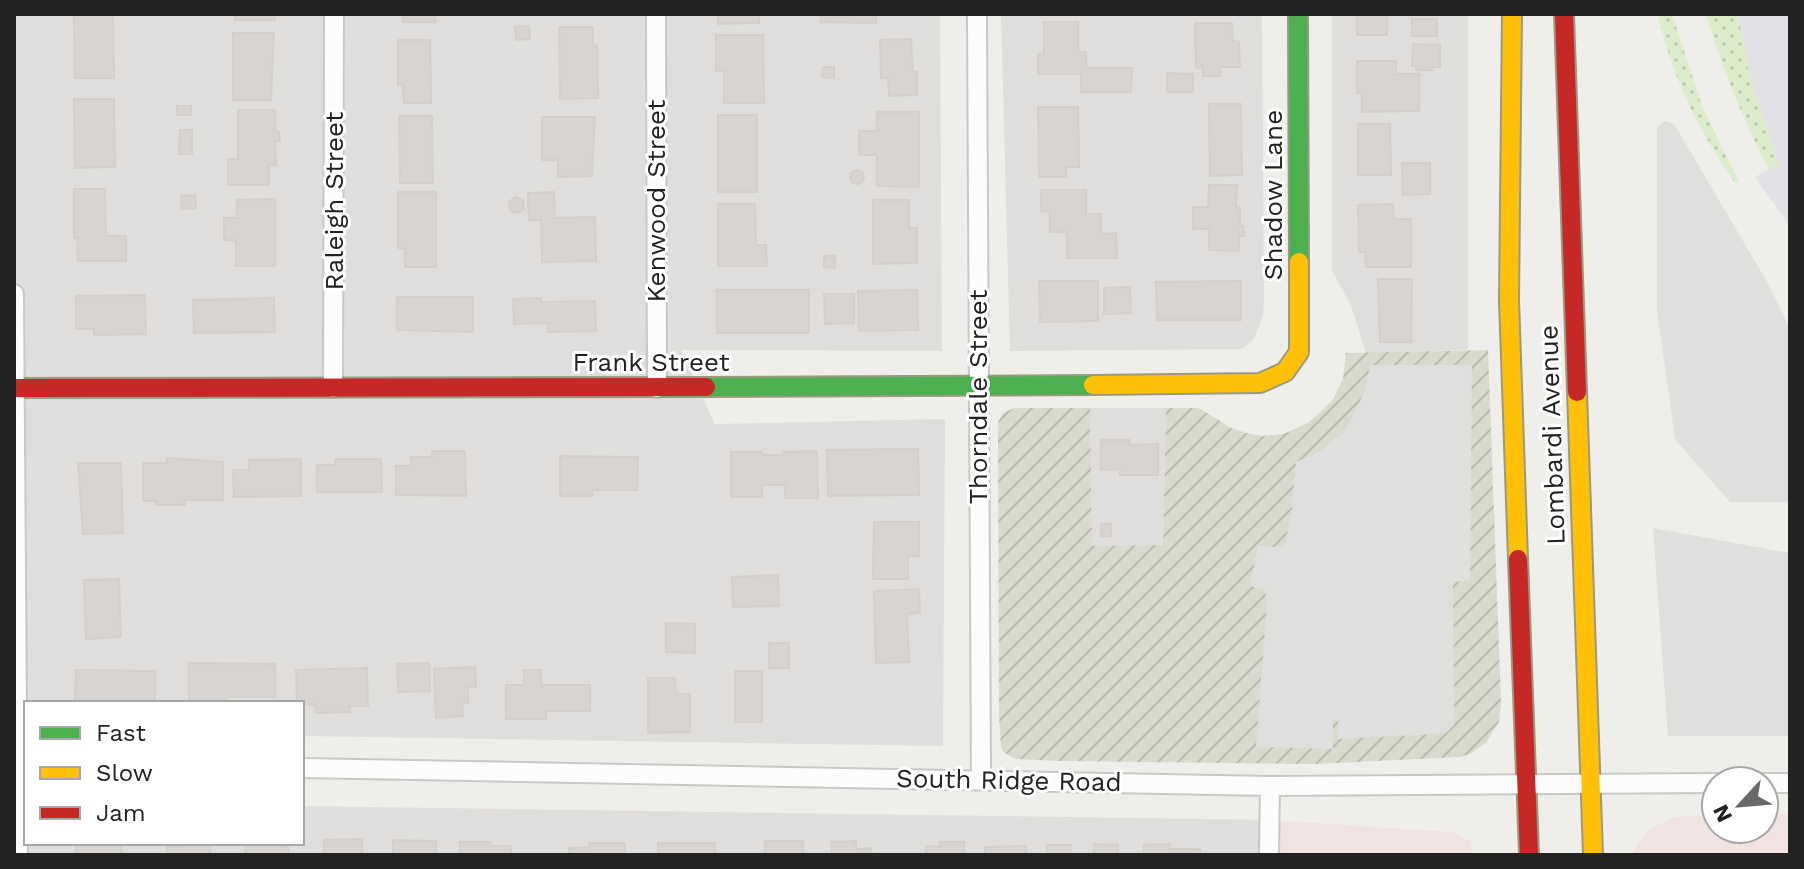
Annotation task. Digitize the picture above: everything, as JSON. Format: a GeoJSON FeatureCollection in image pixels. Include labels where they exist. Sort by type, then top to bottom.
{"type":"FeatureCollection","features":[{"type":"Feature","properties":{"kind":"main road","name":"Shadow Lane"},"geometry":{"type":"LineString","coordinates":[[1285,372],[1299,352],[1298,14]]}},
{"type":"Feature","properties":{"kind":"main road","name":"Lombardi Avenue"},"geometry":{"type":"LineString","coordinates":[[1512,14],[1509,300],[1529,855]]}},
{"type":"Feature","properties":{"kind":"main road","name":"Lombardi Avenue"},"geometry":{"type":"LineString","coordinates":[[1564,14],[1593,855]]}},
{"type":"Feature","properties":{"kind":"main road","name":"Frank Street"},"geometry":{"type":"LineString","coordinates":[[14,388],[977,387],[1260,383],[1285,372]]}},
{"type":"Feature","properties":{"kind":"street","name":"Raleigh Street"},"geometry":{"type":"LineString","coordinates":[[333,388],[334,14]]}},
{"type":"Feature","properties":{"kind":"street","name":"Kenwood Street"},"geometry":{"type":"LineString","coordinates":[[656,14],[657,388]]}},
{"type":"Feature","properties":{"kind":"street","name":"Thorndale Street"},"geometry":{"type":"LineString","coordinates":[[977,14],[981,779]]}},
{"type":"Feature","properties":{"kind":"street"},"geometry":{"type":"LineString","coordinates":[[14,294],[18,855]]}},
{"type":"Feature","properties":{"kind":"street","name":"South Ridge Road"},"geometry":{"type":"LineString","coordinates":[[304,768],[1270,786],[1700,783]]}},
{"type":"Feature","properties":{"kind":"street"},"geometry":{"type":"LineString","coordinates":[[1269,855],[1270,786]]}},
{"type":"Feature","properties":{"kind":"shaded area"},"geometry":{"type":"Polygon","coordinates":[[[14,14],[940,14],[942,351],[681,350],[715,424],[945,419],[943,746],[304,736],[304,701],[24,701],[24,845],[304,845],[304,806],[1269,820],[1269,855],[14,855],[14,14]]]}},
{"type":"Feature","properties":{"kind":"shaded area"},"geometry":{"type":"Polygon","coordinates":[[[1001,14],[1262,14],[1264,300],[1263,316],[1253,340],[1242,349],[1010,351],[1001,14]]]}},
{"type":"Feature","properties":{"kind":"shaded area"},"geometry":{"type":"Polygon","coordinates":[[[1332,14],[1468,14],[1468,350],[1366,353],[1351,306],[1332,270],[1332,14]]]}},
{"type":"Feature","properties":{"kind":"shaded area"},"geometry":{"type":"Polygon","coordinates":[[[1738,14],[1790,14],[1789,225],[1755,177],[1779,164],[1751,82],[1738,14]]]}},
{"type":"Feature","properties":{"kind":"shaded area"},"geometry":{"type":"Polygon","coordinates":[[[1665,121],[1674,124],[1766,280],[1790,329],[1790,502],[1730,502],[1675,439],[1657,310],[1657,128],[1665,121]]]}},
{"type":"Feature","properties":{"kind":"shaded area"},"geometry":{"type":"Polygon","coordinates":[[[1488,350],[1501,702],[1499,722],[1486,743],[1470,754],[1459,757],[1316,764],[1058,761],[1015,759],[1003,752],[999,718],[998,422],[1003,413],[1014,408],[1090,408],[1092,546],[1163,545],[1166,408],[1199,408],[1231,428],[1247,433],[1262,436],[1284,434],[1309,422],[1332,401],[1343,379],[1346,353],[1488,350]]]}},
{"type":"Feature","properties":{"kind":"shaded area"},"geometry":{"type":"Polygon","coordinates":[[[1370,365],[1472,365],[1470,580],[1453,582],[1454,725],[1447,732],[1437,734],[1338,739],[1338,721],[1333,720],[1333,749],[1256,747],[1267,604],[1265,590],[1250,586],[1258,546],[1284,547],[1291,516],[1296,462],[1321,451],[1345,431],[1365,391],[1370,365]]]}},
{"type":"Feature","properties":{"kind":"shaded area"},"geometry":{"type":"Polygon","coordinates":[[[1090,408],[1166,408],[1163,545],[1092,546],[1090,408]]]}},
{"type":"Feature","properties":{"kind":"shaded area"},"geometry":{"type":"Polygon","coordinates":[[[1653,528],[1790,553],[1790,736],[1668,736],[1653,528]]]}},
{"type":"Feature","properties":{"kind":"shaded area"},"geometry":{"type":"Polygon","coordinates":[[[1780,814],[1790,814],[1790,855],[1633,855],[1650,829],[1674,817],[1700,816],[1700,845],[1780,845],[1780,814]]]}},
{"type":"Feature","properties":{"kind":"shaded area"},"geometry":{"type":"Polygon","coordinates":[[[1269,820],[1452,832],[1471,842],[1472,855],[1269,855],[1269,820]]]}},
{"type":"Feature","properties":{"kind":"green space"},"geometry":{"type":"Polygon","coordinates":[[[1658,14],[1672,14],[1702,106],[1739,182],[1736,184],[1710,145],[1688,103],[1658,14]]]}},
{"type":"Feature","properties":{"kind":"green space"},"geometry":{"type":"Polygon","coordinates":[[[1706,14],[1738,14],[1751,82],[1779,165],[1769,170],[1734,94],[1706,14]]]}},
{"type":"Feature","properties":{"kind":"building"},"geometry":{"type":"Polygon","coordinates":[[[235,14],[275,14],[275,20],[235,20],[235,14]]]}},
{"type":"Feature","properties":{"kind":"building"},"geometry":{"type":"Polygon","coordinates":[[[403,14],[435,14],[435,22],[403,22],[403,14]]]}},
{"type":"Feature","properties":{"kind":"building"},"geometry":{"type":"Polygon","coordinates":[[[718,14],[759,14],[759,23],[718,24],[718,14]]]}},
{"type":"Feature","properties":{"kind":"building"},"geometry":{"type":"Polygon","coordinates":[[[821,14],[876,14],[876,23],[821,22],[821,14]]]}},
{"type":"Feature","properties":{"kind":"building"},"geometry":{"type":"Polygon","coordinates":[[[1357,14],[1387,14],[1387,35],[1357,35],[1357,14]]]}},
{"type":"Feature","properties":{"kind":"building"},"geometry":{"type":"Polygon","coordinates":[[[74,15],[113,15],[114,78],[75,78],[74,15]]]}},
{"type":"Feature","properties":{"kind":"building"},"geometry":{"type":"Polygon","coordinates":[[[1412,19],[1437,19],[1437,36],[1412,36],[1412,19]]]}},
{"type":"Feature","properties":{"kind":"building"},"geometry":{"type":"Polygon","coordinates":[[[1044,22],[1078,22],[1078,52],[1086,52],[1086,68],[1132,68],[1131,92],[1081,92],[1081,74],[1038,74],[1038,54],[1044,54],[1044,22]]]}},
{"type":"Feature","properties":{"kind":"building"},"geometry":{"type":"Polygon","coordinates":[[[1195,23],[1232,23],[1233,41],[1239,42],[1240,67],[1220,67],[1220,76],[1203,76],[1203,67],[1196,68],[1195,23]]]}},
{"type":"Feature","properties":{"kind":"building"},"geometry":{"type":"Polygon","coordinates":[[[529,26],[530,39],[516,40],[515,27],[529,26]]]}},
{"type":"Feature","properties":{"kind":"building"},"geometry":{"type":"Polygon","coordinates":[[[559,27],[593,27],[593,45],[597,46],[598,98],[560,99],[559,27]]]}},
{"type":"Feature","properties":{"kind":"building"},"geometry":{"type":"Polygon","coordinates":[[[233,33],[274,33],[271,100],[233,100],[233,33]]]}},
{"type":"Feature","properties":{"kind":"building"},"geometry":{"type":"Polygon","coordinates":[[[716,35],[763,35],[764,103],[724,103],[724,71],[716,71],[716,35]]]}},
{"type":"Feature","properties":{"kind":"building"},"geometry":{"type":"Polygon","coordinates":[[[911,39],[913,72],[917,72],[917,95],[889,96],[888,78],[881,78],[880,40],[911,39]]]}},
{"type":"Feature","properties":{"kind":"building"},"geometry":{"type":"Polygon","coordinates":[[[398,40],[430,40],[431,103],[404,103],[403,85],[398,85],[398,40]]]}},
{"type":"Feature","properties":{"kind":"building"},"geometry":{"type":"Polygon","coordinates":[[[1413,44],[1440,45],[1440,67],[1416,70],[1416,66],[1412,66],[1413,44]]]}},
{"type":"Feature","properties":{"kind":"building"},"geometry":{"type":"Polygon","coordinates":[[[1357,61],[1396,61],[1396,74],[1419,74],[1419,111],[1362,112],[1362,93],[1357,93],[1357,61]]]}},
{"type":"Feature","properties":{"kind":"building"},"geometry":{"type":"Polygon","coordinates":[[[823,67],[834,67],[834,78],[822,77],[823,67]]]}},
{"type":"Feature","properties":{"kind":"building"},"geometry":{"type":"Polygon","coordinates":[[[1167,73],[1193,74],[1193,92],[1167,92],[1167,73]]]}},
{"type":"Feature","properties":{"kind":"building"},"geometry":{"type":"Polygon","coordinates":[[[74,99],[114,99],[115,167],[75,168],[74,99]]]}},
{"type":"Feature","properties":{"kind":"building"},"geometry":{"type":"Polygon","coordinates":[[[1209,104],[1241,104],[1242,175],[1210,176],[1209,104]]]}},
{"type":"Feature","properties":{"kind":"building"},"geometry":{"type":"Polygon","coordinates":[[[177,106],[191,106],[191,115],[177,115],[177,106]]]}},
{"type":"Feature","properties":{"kind":"building"},"geometry":{"type":"Polygon","coordinates":[[[1038,107],[1078,107],[1079,167],[1066,167],[1066,177],[1039,177],[1038,107]]]}},
{"type":"Feature","properties":{"kind":"building"},"geometry":{"type":"Polygon","coordinates":[[[238,110],[275,110],[275,131],[279,132],[280,141],[275,141],[276,165],[269,165],[269,185],[228,185],[228,159],[238,159],[238,110]]]}},
{"type":"Feature","properties":{"kind":"building"},"geometry":{"type":"Polygon","coordinates":[[[877,112],[919,112],[919,187],[877,186],[877,155],[859,155],[859,131],[877,131],[877,112]]]}},
{"type":"Feature","properties":{"kind":"building"},"geometry":{"type":"Polygon","coordinates":[[[718,115],[757,115],[757,192],[718,192],[718,115]]]}},
{"type":"Feature","properties":{"kind":"building"},"geometry":{"type":"Polygon","coordinates":[[[399,116],[432,116],[433,183],[400,183],[399,116]]]}},
{"type":"Feature","properties":{"kind":"building"},"geometry":{"type":"Polygon","coordinates":[[[542,117],[595,117],[592,176],[558,177],[558,160],[542,160],[542,117]]]}},
{"type":"Feature","properties":{"kind":"building"},"geometry":{"type":"Polygon","coordinates":[[[1358,124],[1390,124],[1391,175],[1358,175],[1358,124]]]}},
{"type":"Feature","properties":{"kind":"building"},"geometry":{"type":"Polygon","coordinates":[[[180,130],[192,130],[192,154],[179,154],[180,130]]]}},
{"type":"Feature","properties":{"kind":"building"},"geometry":{"type":"Polygon","coordinates":[[[1402,163],[1430,163],[1430,194],[1403,195],[1402,163]]]}},
{"type":"Feature","properties":{"kind":"building"},"geometry":{"type":"Polygon","coordinates":[[[857,170],[864,177],[857,184],[850,177],[857,170]]]}},
{"type":"Feature","properties":{"kind":"building"},"geometry":{"type":"Polygon","coordinates":[[[1209,185],[1237,185],[1236,208],[1240,208],[1240,226],[1243,226],[1244,236],[1239,236],[1239,251],[1209,250],[1209,229],[1193,229],[1193,207],[1208,207],[1209,185]]]}},
{"type":"Feature","properties":{"kind":"building"},"geometry":{"type":"Polygon","coordinates":[[[74,189],[105,189],[106,236],[126,236],[126,261],[78,261],[77,238],[74,238],[74,189]]]}},
{"type":"Feature","properties":{"kind":"building"},"geometry":{"type":"Polygon","coordinates":[[[1041,190],[1086,190],[1086,214],[1101,214],[1101,234],[1116,233],[1117,258],[1067,258],[1067,232],[1050,232],[1050,212],[1041,211],[1041,190]]]}},
{"type":"Feature","properties":{"kind":"building"},"geometry":{"type":"Polygon","coordinates":[[[398,192],[436,192],[436,267],[405,267],[405,249],[398,248],[398,192]]]}},
{"type":"Feature","properties":{"kind":"building"},"geometry":{"type":"Polygon","coordinates":[[[554,192],[555,218],[595,217],[596,261],[542,262],[541,220],[529,220],[528,193],[554,192]]]}},
{"type":"Feature","properties":{"kind":"building"},"geometry":{"type":"Polygon","coordinates":[[[195,195],[196,208],[182,209],[181,196],[195,195]]]}},
{"type":"Feature","properties":{"kind":"building"},"geometry":{"type":"Polygon","coordinates":[[[515,197],[523,200],[524,209],[517,213],[510,210],[509,202],[515,197]]]}},
{"type":"Feature","properties":{"kind":"building"},"geometry":{"type":"Polygon","coordinates":[[[275,199],[275,266],[236,266],[236,240],[224,240],[224,218],[237,218],[237,200],[275,199]]]}},
{"type":"Feature","properties":{"kind":"building"},"geometry":{"type":"Polygon","coordinates":[[[873,200],[909,200],[909,228],[917,228],[917,263],[873,264],[873,200]]]}},
{"type":"Feature","properties":{"kind":"building"},"geometry":{"type":"Polygon","coordinates":[[[718,204],[755,204],[756,245],[766,245],[767,266],[718,266],[718,204]]]}},
{"type":"Feature","properties":{"kind":"building"},"geometry":{"type":"Polygon","coordinates":[[[1393,204],[1394,219],[1411,219],[1411,267],[1366,267],[1365,252],[1359,252],[1358,205],[1393,204]]]}},
{"type":"Feature","properties":{"kind":"building"},"geometry":{"type":"Polygon","coordinates":[[[824,256],[835,256],[835,268],[824,267],[824,256]]]}},
{"type":"Feature","properties":{"kind":"building"},"geometry":{"type":"Polygon","coordinates":[[[1378,279],[1412,279],[1411,342],[1380,342],[1378,279]]]}},
{"type":"Feature","properties":{"kind":"building"},"geometry":{"type":"Polygon","coordinates":[[[1039,281],[1098,281],[1098,321],[1040,322],[1039,281]]]}},
{"type":"Feature","properties":{"kind":"building"},"geometry":{"type":"Polygon","coordinates":[[[1241,281],[1241,320],[1157,320],[1156,282],[1241,281]]]}},
{"type":"Feature","properties":{"kind":"building"},"geometry":{"type":"Polygon","coordinates":[[[1130,287],[1131,313],[1104,314],[1104,288],[1130,287]]]}},
{"type":"Feature","properties":{"kind":"building"},"geometry":{"type":"Polygon","coordinates":[[[717,290],[809,290],[809,333],[717,333],[717,290]]]}},
{"type":"Feature","properties":{"kind":"building"},"geometry":{"type":"Polygon","coordinates":[[[917,290],[918,330],[859,331],[858,291],[917,290]]]}},
{"type":"Feature","properties":{"kind":"building"},"geometry":{"type":"Polygon","coordinates":[[[824,294],[854,294],[854,323],[825,324],[824,294]]]}},
{"type":"Feature","properties":{"kind":"building"},"geometry":{"type":"Polygon","coordinates":[[[145,295],[146,334],[94,335],[94,329],[76,329],[76,296],[145,295]]]}},
{"type":"Feature","properties":{"kind":"building"},"geometry":{"type":"Polygon","coordinates":[[[397,297],[473,297],[473,332],[397,330],[397,297]]]}},
{"type":"Feature","properties":{"kind":"building"},"geometry":{"type":"Polygon","coordinates":[[[274,298],[275,332],[194,333],[193,300],[274,298]]]}},
{"type":"Feature","properties":{"kind":"building"},"geometry":{"type":"Polygon","coordinates":[[[541,298],[541,302],[595,301],[596,331],[548,332],[548,323],[514,324],[513,299],[541,298]]]}},
{"type":"Feature","properties":{"kind":"building"},"geometry":{"type":"Polygon","coordinates":[[[1101,440],[1130,440],[1130,445],[1158,444],[1158,475],[1120,475],[1120,469],[1101,470],[1101,440]]]}},
{"type":"Feature","properties":{"kind":"building"},"geometry":{"type":"Polygon","coordinates":[[[918,449],[919,495],[828,496],[827,450],[918,449]]]}},
{"type":"Feature","properties":{"kind":"building"},"geometry":{"type":"Polygon","coordinates":[[[432,451],[465,451],[466,496],[396,495],[396,466],[411,466],[411,457],[432,457],[432,451]]]}},
{"type":"Feature","properties":{"kind":"building"},"geometry":{"type":"Polygon","coordinates":[[[817,451],[818,498],[785,498],[785,485],[762,485],[762,497],[731,497],[731,452],[784,455],[784,452],[817,451]]]}},
{"type":"Feature","properties":{"kind":"building"},"geometry":{"type":"Polygon","coordinates":[[[560,456],[638,457],[637,490],[592,490],[592,496],[560,496],[560,456]]]}},
{"type":"Feature","properties":{"kind":"building"},"geometry":{"type":"Polygon","coordinates":[[[167,458],[223,462],[223,500],[184,500],[185,505],[156,505],[156,501],[143,501],[143,463],[167,463],[167,458]]]}},
{"type":"Feature","properties":{"kind":"building"},"geometry":{"type":"Polygon","coordinates":[[[301,459],[301,496],[234,497],[233,470],[249,470],[249,460],[301,459]]]}},
{"type":"Feature","properties":{"kind":"building"},"geometry":{"type":"Polygon","coordinates":[[[335,459],[381,459],[382,492],[317,492],[317,465],[335,465],[335,459]]]}},
{"type":"Feature","properties":{"kind":"building"},"geometry":{"type":"Polygon","coordinates":[[[78,463],[121,463],[123,533],[83,534],[78,463]]]}},
{"type":"Feature","properties":{"kind":"building"},"geometry":{"type":"Polygon","coordinates":[[[874,522],[919,522],[919,556],[908,556],[908,579],[873,579],[874,522]]]}},
{"type":"Feature","properties":{"kind":"building"},"geometry":{"type":"Polygon","coordinates":[[[1101,524],[1111,524],[1111,536],[1101,536],[1101,524]]]}},
{"type":"Feature","properties":{"kind":"building"},"geometry":{"type":"Polygon","coordinates":[[[778,575],[779,606],[733,607],[732,577],[778,575]]]}},
{"type":"Feature","properties":{"kind":"building"},"geometry":{"type":"Polygon","coordinates":[[[119,579],[121,637],[86,639],[84,580],[119,579]]]}},
{"type":"Feature","properties":{"kind":"building"},"geometry":{"type":"Polygon","coordinates":[[[919,589],[920,613],[907,614],[909,662],[876,663],[874,591],[919,589]]]}},
{"type":"Feature","properties":{"kind":"building"},"geometry":{"type":"Polygon","coordinates":[[[666,623],[695,624],[695,653],[666,652],[666,623]]]}},
{"type":"Feature","properties":{"kind":"building"},"geometry":{"type":"Polygon","coordinates":[[[769,643],[789,643],[789,668],[769,668],[769,643]]]}},
{"type":"Feature","properties":{"kind":"building"},"geometry":{"type":"Polygon","coordinates":[[[189,663],[275,664],[275,697],[189,701],[189,663]]]}},
{"type":"Feature","properties":{"kind":"building"},"geometry":{"type":"Polygon","coordinates":[[[429,663],[430,691],[398,692],[397,664],[429,663]]]}},
{"type":"Feature","properties":{"kind":"building"},"geometry":{"type":"Polygon","coordinates":[[[475,667],[476,687],[468,687],[468,703],[462,703],[463,716],[436,718],[434,669],[475,667]]]}},
{"type":"Feature","properties":{"kind":"building"},"geometry":{"type":"Polygon","coordinates":[[[367,668],[368,706],[349,706],[350,712],[316,713],[315,705],[297,701],[296,670],[367,668]]]}},
{"type":"Feature","properties":{"kind":"building"},"geometry":{"type":"Polygon","coordinates":[[[76,670],[155,671],[155,701],[75,701],[76,670]]]}},
{"type":"Feature","properties":{"kind":"building"},"geometry":{"type":"Polygon","coordinates":[[[524,670],[541,670],[541,685],[590,685],[590,711],[546,711],[546,719],[506,719],[506,685],[524,685],[524,670]]]}},
{"type":"Feature","properties":{"kind":"building"},"geometry":{"type":"Polygon","coordinates":[[[735,671],[762,671],[762,722],[735,722],[735,671]]]}},
{"type":"Feature","properties":{"kind":"building"},"geometry":{"type":"Polygon","coordinates":[[[648,678],[675,678],[676,694],[690,694],[690,732],[648,733],[648,678]]]}},
{"type":"Feature","properties":{"kind":"building"},"geometry":{"type":"Polygon","coordinates":[[[362,839],[362,855],[324,855],[324,840],[362,839]]]}},
{"type":"Feature","properties":{"kind":"building"},"geometry":{"type":"Polygon","coordinates":[[[393,840],[436,841],[436,855],[393,855],[393,840]]]}},
{"type":"Feature","properties":{"kind":"building"},"geometry":{"type":"Polygon","coordinates":[[[765,841],[803,841],[803,855],[765,855],[765,841]]]}},
{"type":"Feature","properties":{"kind":"building"},"geometry":{"type":"Polygon","coordinates":[[[856,841],[856,849],[871,848],[872,855],[832,855],[831,842],[856,841]]]}},
{"type":"Feature","properties":{"kind":"building"},"geometry":{"type":"Polygon","coordinates":[[[460,842],[511,846],[511,855],[460,855],[460,842]]]}},
{"type":"Feature","properties":{"kind":"building"},"geometry":{"type":"Polygon","coordinates":[[[940,842],[964,842],[964,855],[926,855],[926,846],[940,847],[940,842]]]}},
{"type":"Feature","properties":{"kind":"building"},"geometry":{"type":"Polygon","coordinates":[[[589,843],[625,843],[625,855],[569,855],[569,848],[589,848],[589,843]]]}},
{"type":"Feature","properties":{"kind":"building"},"geometry":{"type":"Polygon","coordinates":[[[658,843],[715,843],[715,855],[658,855],[658,843]]]}},
{"type":"Feature","properties":{"kind":"building"},"geometry":{"type":"Polygon","coordinates":[[[1094,844],[1118,845],[1118,855],[1094,855],[1094,844]]]}},
{"type":"Feature","properties":{"kind":"building"},"geometry":{"type":"Polygon","coordinates":[[[1170,844],[1170,849],[1200,849],[1200,855],[1144,855],[1144,845],[1170,844]]]}},
{"type":"Feature","properties":{"kind":"building"},"geometry":{"type":"Polygon","coordinates":[[[76,845],[121,845],[122,855],[76,855],[76,845]]]}},
{"type":"Feature","properties":{"kind":"building"},"geometry":{"type":"Polygon","coordinates":[[[210,845],[210,855],[167,855],[167,847],[210,845]]]}},
{"type":"Feature","properties":{"kind":"building"},"geometry":{"type":"Polygon","coordinates":[[[245,845],[288,847],[289,855],[246,855],[245,845]]]}},
{"type":"Feature","properties":{"kind":"building"},"geometry":{"type":"Polygon","coordinates":[[[1047,845],[1071,845],[1070,855],[1047,855],[1047,845]]]}},
{"type":"Feature","properties":{"kind":"building"},"geometry":{"type":"Polygon","coordinates":[[[1026,846],[1026,855],[985,855],[985,847],[1026,846]]]}},
{"type":"Feature","properties":{"kind":"traffic: fast"},"geometry":{"type":"LineString","coordinates":[[1298,14],[1299,262]]}},
{"type":"Feature","properties":{"kind":"traffic: fast"},"geometry":{"type":"LineString","coordinates":[[706,387],[1093,385]]}},
{"type":"Feature","properties":{"kind":"traffic: slow"},"geometry":{"type":"LineString","coordinates":[[1512,14],[1509,300],[1518,559]]}},
{"type":"Feature","properties":{"kind":"traffic: slow"},"geometry":{"type":"LineString","coordinates":[[1093,385],[1260,383],[1285,372],[1299,352],[1299,262]]}},
{"type":"Feature","properties":{"kind":"traffic: slow"},"geometry":{"type":"LineString","coordinates":[[1577,392],[1593,855]]}},
{"type":"Feature","properties":{"kind":"traffic: jam"},"geometry":{"type":"LineString","coordinates":[[1564,14],[1577,392]]}},
{"type":"Feature","properties":{"kind":"traffic: jam"},"geometry":{"type":"LineString","coordinates":[[14,388],[706,387]]}},
{"type":"Feature","properties":{"kind":"traffic: jam"},"geometry":{"type":"LineString","coordinates":[[1518,559],[1529,855]]}}]}
